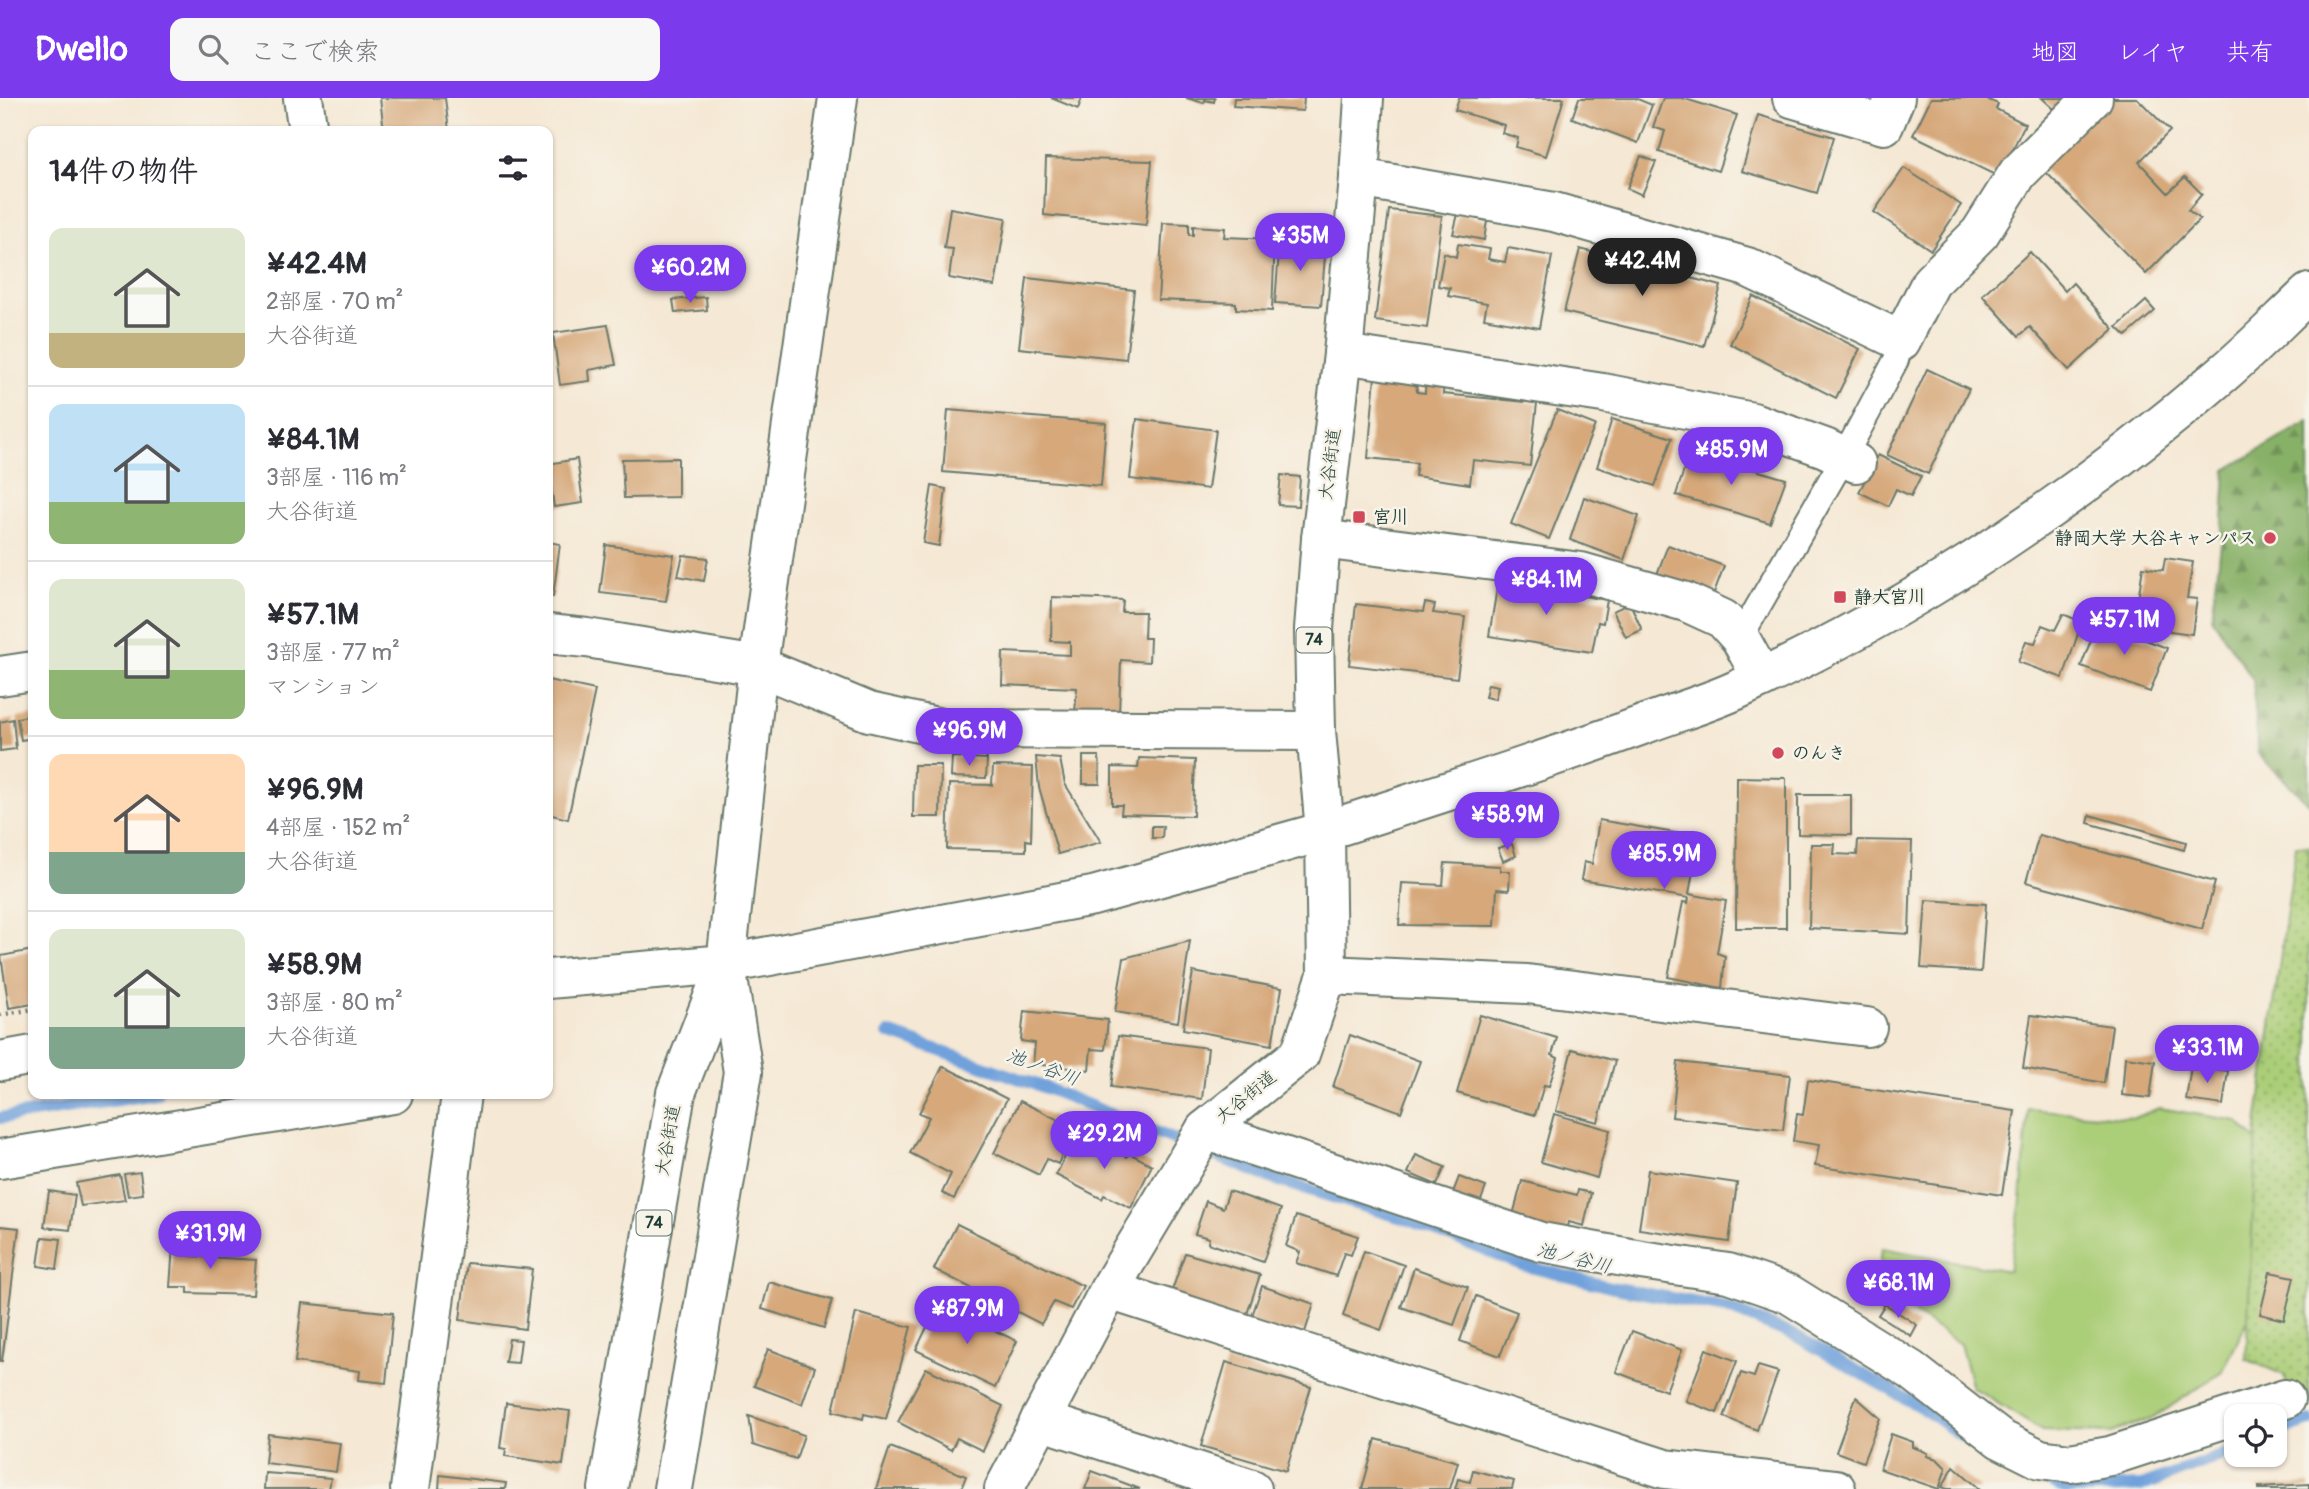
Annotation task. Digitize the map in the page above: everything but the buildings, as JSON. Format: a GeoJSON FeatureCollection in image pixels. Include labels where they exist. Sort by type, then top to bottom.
{"type":"FeatureCollection","features":[{"type":"Feature","properties":{"kind":"street"},"geometry":{"type":"LineString","coordinates":[[303,98],[307,126]]}},
{"type":"Feature","properties":{"kind":"street"},"geometry":{"type":"LineString","coordinates":[[673,1489],[743,1072],[726,964],[758,666],[838,98]]}},
{"type":"Feature","properties":{"kind":"street","name":"大谷街道"},"geometry":{"type":"LineString","coordinates":[[1004,1489],[1109,1290],[1204,1131],[1300,1054],[1327,975],[1325,831],[1316,731],[1314,629],[1321,540],[1343,354],[1364,98]]}},
{"type":"Feature","properties":{"kind":"street"},"geometry":{"type":"LineString","coordinates":[[1792,98],[1884,125],[1895,98]]}},
{"type":"Feature","properties":{"kind":"street"},"geometry":{"type":"LineString","coordinates":[[1359,178],[1554,212],[1747,267],[1901,341],[1931,282],[1980,233],[2018,173],[2094,98]]}},
{"type":"Feature","properties":{"kind":"street"},"geometry":{"type":"LineString","coordinates":[[553,979],[726,964],[1093,896],[1325,831],[1601,740],[1738,690],[1835,643],[1929,590],[2047,511],[2133,448],[2207,387],[2309,293]]}},
{"type":"Feature","properties":{"kind":"street"},"geometry":{"type":"LineString","coordinates":[[1343,354],[1603,393],[1753,422],[1850,460]]}},
{"type":"Feature","properties":{"kind":"street"},"geometry":{"type":"LineString","coordinates":[[1321,540],[1581,572],[1686,602],[1723,619],[1740,638],[1762,678]]}},
{"type":"Feature","properties":{"kind":"street"},"geometry":{"type":"LineString","coordinates":[[553,635],[758,666],[869,712],[946,729],[1316,731]]}},
{"type":"Feature","properties":{"kind":"street"},"geometry":{"type":"LineString","coordinates":[[0,676],[28,672]]}},
{"type":"Feature","properties":{"kind":"street","name":"大谷街道"},"geometry":{"type":"LineString","coordinates":[[608,1489],[676,1093],[726,964]]}},
{"type":"Feature","properties":{"kind":"street"},"geometry":{"type":"LineString","coordinates":[[1327,975],[1527,984],[1867,1027]]}},
{"type":"Feature","properties":{"kind":"street"},"geometry":{"type":"LineString","coordinates":[[0,1061],[28,1056]]}},
{"type":"Feature","properties":{"kind":"street"},"geometry":{"type":"LineString","coordinates":[[0,1159],[363,1099]]}},
{"type":"Feature","properties":{"kind":"street"},"geometry":{"type":"LineString","coordinates":[[410,1489],[460,1099]]}},
{"type":"Feature","properties":{"kind":"street"},"geometry":{"type":"LineString","coordinates":[[1204,1131],[1541,1242],[1728,1273],[1789,1294],[1911,1370],[2000,1439],[2040,1459],[2070,1463],[2110,1456],[2285,1399]]}},
{"type":"Feature","properties":{"kind":"street"},"geometry":{"type":"LineString","coordinates":[[1109,1290],[1665,1469],[1836,1489]]}},
{"type":"Feature","properties":{"kind":"street"},"geometry":{"type":"LineString","coordinates":[[1040,1420],[1252,1489]]}},
{"type":"Feature","properties":{"kind":"lane"},"geometry":{"type":"LineString","coordinates":[[1740,638],[1850,460],[1896,360],[1901,341]]}},
{"type":"Feature","properties":{"kind":"path"},"geometry":{"type":"LineString","coordinates":[[0,1015],[28,1010]]}},
{"type":"Feature","properties":{"kind":"green space","name":"静岡大学 大谷キャンパス"},"geometry":{"type":"Polygon","coordinates":[[[2309,421],[2309,804],[2258,754],[2253,680],[2212,618],[2222,536],[2226,470],[2309,421]]]}},
{"type":"Feature","properties":{"kind":"green space"},"geometry":{"type":"Polygon","coordinates":[[[2296,846],[2309,846],[2309,1402],[2294,1407],[2284,1375],[2246,1359],[2257,1125],[2296,846]]]}},
{"type":"Feature","properties":{"kind":"green space"},"geometry":{"type":"Polygon","coordinates":[[[2159,1108],[2237,1121],[2272,1155],[2252,1312],[2222,1372],[2153,1418],[2111,1433],[2042,1431],[1972,1387],[1960,1344],[1878,1289],[1882,1248],[2009,1271],[2021,1200],[2028,1109],[2134,1118],[2159,1108]]]}},
{"type":"Feature","properties":{"kind":"waterway","name":"池ノ谷川"},"geometry":{"type":"LineString","coordinates":[[889,1033],[1046,1088],[1273,1179],[1409,1220],[1522,1265],[1610,1287],[1726,1308],[1796,1336],[1924,1409],[1999,1462],[2067,1489],[2142,1486],[2224,1455]]}},
{"type":"Feature","properties":{"kind":"waterway","name":"池ノ谷川"},"geometry":{"type":"LineString","coordinates":[[0,1118],[124,1099]]}},
{"type":"Feature","properties":{"kind":"waterway","name":"池ノ谷川"},"geometry":{"type":"LineString","coordinates":[[2287,1429],[2309,1421]]}},
{"type":"Feature","properties":{"kind":"place","name":"宮川"},"geometry":{"type":"Point","coordinates":[1359,517]}},
{"type":"Feature","properties":{"kind":"place","name":"静岡大学 大谷キャンパス"},"geometry":{"type":"Point","coordinates":[2270,538]}},
{"type":"Feature","properties":{"kind":"place","name":"静大宮川"},"geometry":{"type":"Point","coordinates":[1840,597]}},
{"type":"Feature","properties":{"kind":"place","name":"のんき"},"geometry":{"type":"Point","coordinates":[1778,753]}}]}
